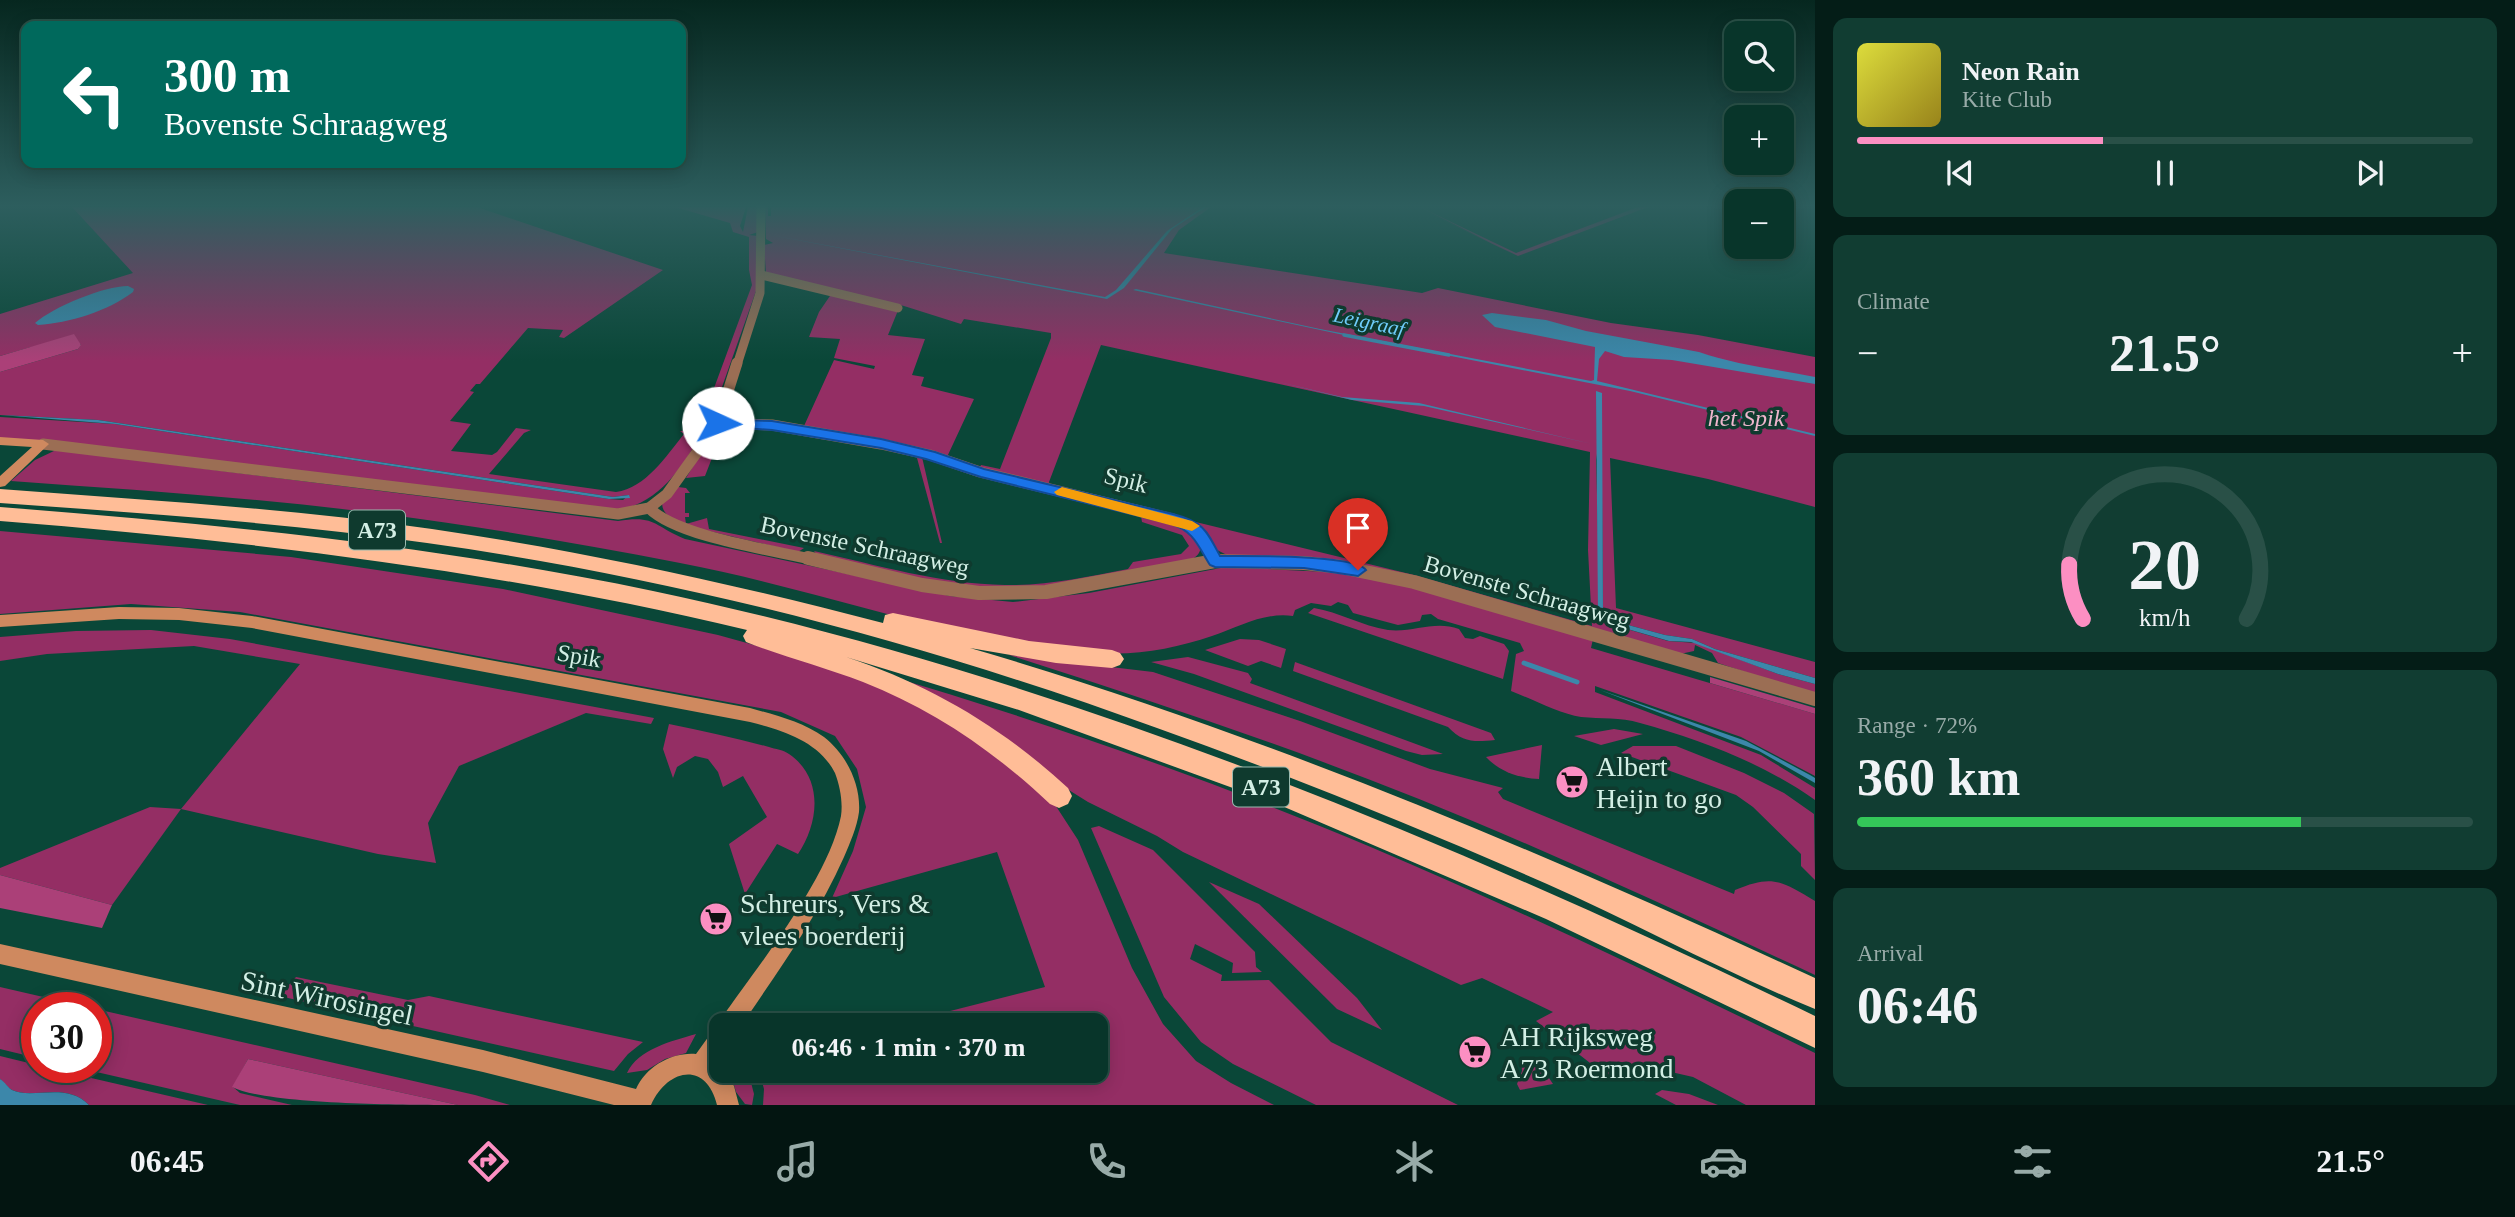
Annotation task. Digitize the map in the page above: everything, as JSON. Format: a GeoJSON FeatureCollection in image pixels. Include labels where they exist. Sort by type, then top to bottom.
{"type":"FeatureCollection","features":[{"type":"Feature","properties":{"kind":"highway","name":"A73"},"geometry":{"type":"LineString","coordinates":[[0,496],[162,508],[400,533],[493,546],[750,596],[967,656],[1096,696],[1215,739],[1455,832],[1815,994]]}},
{"type":"Feature","properties":{"kind":"highway","name":"A73"},"geometry":{"type":"LineString","coordinates":[[0,514],[151,526],[368,550],[477,566],[684,607],[792,633],[958,681],[1206,765],[1453,863],[1724,986],[1815,1032]]}},
{"type":"Feature","properties":{"kind":"highway","name":"A73"},"geometry":{"type":"LineString","coordinates":[[750,596],[795,599],[988,644],[1112,659]]}},
{"type":"Feature","properties":{"kind":"highway","name":"A73"},"geometry":{"type":"LineString","coordinates":[[684,607],[764,640],[874,676],[918,696],[995,740],[1059,796]]}},
{"type":"Feature","properties":{"kind":"street"},"geometry":{"type":"LineString","coordinates":[[0,442],[43,444],[618,514],[649,508],[667,494],[718,423],[760,293],[762,259]]}},
{"type":"Feature","properties":{"kind":"street"},"geometry":{"type":"LineString","coordinates":[[762,275],[898,308]]}},
{"type":"Feature","properties":{"kind":"street","name":"Spik"},"geometry":{"type":"LineString","coordinates":[[718,423],[772,425],[881,444],[930,455],[981,472],[1173,519],[1190,524],[1200,533],[1215,561]]}},
{"type":"Feature","properties":{"kind":"street"},"geometry":{"type":"LineString","coordinates":[[0,483],[43,444]]}},
{"type":"Feature","properties":{"kind":"street","name":"Bovenste Schraagweg"},"geometry":{"type":"LineString","coordinates":[[649,508],[660,519],[683,529],[922,585],[979,593],[1046,592],[1215,561],[1304,563],[1341,567],[1414,582],[1815,699]]}},
{"type":"Feature","properties":{"kind":"street","name":"Spik"},"geometry":{"type":"LineString","coordinates":[[0,621],[119,612],[179,614],[253,622],[750,715],[784,724],[813,738],[836,760],[848,782],[849,815],[838,848],[813,898],[737,1013]]}},
{"type":"Feature","properties":{"kind":"street","name":"Sint Wirosingel"},"geometry":{"type":"LineString","coordinates":[[0,954],[484,1061],[640,1103]]}},
{"type":"Feature","properties":{"kind":"street"},"geometry":{"type":"LineString","coordinates":[[701,1065],[709,1053]]}},
{"type":"Feature","properties":{"kind":"street"},"geometry":{"type":"LineString","coordinates":[[640,1103],[653,1081],[671,1068],[682,1064],[701,1065],[713,1071],[722,1080],[728,1105]]}},
{"type":"Feature","properties":{"kind":"green space"},"geometry":{"type":"Polygon","coordinates":[[[120,259],[629,259],[663,270],[564,338],[559,337],[563,330],[528,328],[480,384],[476,384],[470,391],[474,392],[450,421],[471,424],[451,451],[492,455],[516,428],[531,430],[524,433],[489,474],[616,492],[646,478],[684,434],[680,431],[697,430],[701,435],[668,482],[647,499],[620,510],[0,438],[0,417],[115,424],[609,499],[623,500],[629,495],[613,497],[98,420],[0,415],[0,372],[78,349],[81,344],[31,347],[0,356],[0,314],[133,273],[120,259]]]}},
{"type":"Feature","properties":{"kind":"green space"},"geometry":{"type":"Polygon","coordinates":[[[749,259],[757,259],[756,291],[711,418],[706,418],[707,415],[703,418],[752,285],[749,259]]]}},
{"type":"Feature","properties":{"kind":"green space","name":"het Spik"},"geometry":{"type":"Polygon","coordinates":[[[765,259],[1200,259],[1422,293],[1438,288],[1611,323],[1698,335],[1815,357],[1815,507],[1708,479],[1610,458],[1616,608],[1815,662],[1815,678],[1715,649],[1692,639],[1617,622],[1603,613],[1602,491],[1596,454],[1600,618],[1613,625],[1668,641],[1696,643],[1778,674],[1815,684],[1815,695],[1718,663],[1712,653],[1695,645],[1694,651],[1680,654],[1447,587],[1229,556],[1213,548],[1205,536],[1138,508],[1414,575],[1592,626],[1588,550],[1590,452],[1101,345],[1050,485],[979,470],[981,465],[1000,469],[1051,333],[964,319],[961,324],[904,306],[766,273],[765,259]]]}},
{"type":"Feature","properties":{"kind":"green space"},"geometry":{"type":"Polygon","coordinates":[[[832,293],[899,308],[888,335],[925,339],[912,375],[924,377],[921,386],[974,399],[947,457],[804,426],[834,360],[874,369],[875,366],[834,358],[840,339],[809,337],[819,312],[832,293]]]}},
{"type":"Feature","properties":{"kind":"green space"},"geometry":{"type":"Polygon","coordinates":[[[724,425],[771,429],[737,430],[735,427],[724,427],[705,476],[686,478],[715,430],[724,425]]]}},
{"type":"Feature","properties":{"kind":"green space"},"geometry":{"type":"Polygon","coordinates":[[[56,450],[618,521],[640,519],[685,539],[950,596],[1013,602],[1089,593],[1226,567],[1349,573],[1404,584],[1593,639],[1591,648],[1815,714],[1815,776],[1741,737],[1595,686],[1595,692],[1761,755],[1815,788],[1815,800],[1753,764],[1708,745],[1633,721],[1573,715],[1511,691],[1516,654],[1524,651],[1520,643],[1438,619],[1431,614],[1422,615],[1420,621],[1398,625],[1353,613],[1348,605],[1338,602],[1331,606],[1311,603],[1295,610],[1293,616],[1262,618],[1197,641],[1152,651],[1105,653],[1046,647],[973,635],[717,571],[495,530],[290,503],[11,481],[35,460],[56,450]]]}},
{"type":"Feature","properties":{"kind":"green space"},"geometry":{"type":"Polygon","coordinates":[[[924,456],[980,473],[1181,524],[1193,532],[1201,548],[1194,558],[1186,562],[1072,583],[1003,589],[957,586],[910,578],[819,557],[814,551],[957,581],[1020,585],[1128,569],[1133,562],[1181,554],[1189,546],[1182,535],[1142,522],[1141,516],[991,478],[922,457],[940,543],[917,458],[924,456]]]}},
{"type":"Feature","properties":{"kind":"green space"},"geometry":{"type":"Polygon","coordinates":[[[678,487],[686,488],[690,493],[685,493],[685,513],[689,513],[689,517],[685,517],[686,524],[707,518],[709,529],[804,548],[798,552],[679,524],[662,507],[665,497],[678,487]]]}},
{"type":"Feature","properties":{"kind":"green space"},"geometry":{"type":"Polygon","coordinates":[[[0,531],[291,557],[503,589],[718,635],[815,662],[931,708],[1052,800],[1078,840],[1132,968],[1163,1024],[1196,1061],[1274,1105],[763,1105],[762,1083],[1108,1083],[1108,1013],[942,1013],[1045,987],[997,852],[832,898],[853,851],[866,807],[857,769],[835,736],[781,712],[240,612],[131,604],[0,614],[0,531]]]}},
{"type":"Feature","properties":{"kind":"green space"},"geometry":{"type":"Polygon","coordinates":[[[1314,608],[1388,630],[1450,627],[1459,629],[1465,638],[1480,636],[1504,644],[1509,651],[1503,679],[1308,613],[1314,608]]]}},
{"type":"Feature","properties":{"kind":"green space"},"geometry":{"type":"Polygon","coordinates":[[[151,630],[230,639],[654,718],[651,724],[586,713],[459,766],[428,823],[436,863],[378,854],[181,809],[300,664],[194,646],[47,654],[0,661],[0,637],[76,631],[151,630]]]}},
{"type":"Feature","properties":{"kind":"green space"},"geometry":{"type":"Polygon","coordinates":[[[1240,639],[1259,640],[1286,649],[1281,668],[1261,661],[1248,666],[1205,650],[1240,639]]]}},
{"type":"Feature","properties":{"kind":"green space"},"geometry":{"type":"Polygon","coordinates":[[[1009,655],[1153,672],[1300,721],[1430,769],[1503,788],[1498,792],[1503,799],[1734,894],[1735,890],[1759,882],[1785,885],[1815,901],[1815,975],[1569,862],[1419,799],[1215,723],[1009,655]]]}},
{"type":"Feature","properties":{"kind":"green space"},"geometry":{"type":"Polygon","coordinates":[[[1188,657],[1248,673],[1252,679],[1250,683],[1443,754],[1422,755],[1406,751],[1194,674],[1151,662],[1188,657]]]}},
{"type":"Feature","properties":{"kind":"green space"},"geometry":{"type":"Polygon","coordinates":[[[1295,662],[1491,733],[1495,740],[1464,739],[1448,727],[1293,671],[1295,662]]]}},
{"type":"Feature","properties":{"kind":"green space"},"geometry":{"type":"Polygon","coordinates":[[[883,674],[1007,712],[1192,776],[1373,848],[1540,922],[1815,1053],[1815,1105],[1746,1105],[1693,1077],[1658,1069],[1616,1077],[1603,1073],[1536,1021],[1553,1012],[1482,978],[1461,985],[1183,852],[1088,802],[883,674]]]}},
{"type":"Feature","properties":{"kind":"green space"},"geometry":{"type":"Polygon","coordinates":[[[669,724],[782,751],[800,764],[808,775],[813,788],[814,815],[805,842],[798,854],[777,844],[745,894],[729,844],[767,817],[743,776],[723,787],[718,772],[708,759],[695,756],[677,767],[673,778],[663,749],[669,724]]]}},
{"type":"Feature","properties":{"kind":"green space"},"geometry":{"type":"Polygon","coordinates":[[[1614,729],[1643,734],[1601,745],[1574,736],[1614,729]]]}},
{"type":"Feature","properties":{"kind":"green space"},"geometry":{"type":"Polygon","coordinates":[[[1542,745],[1539,779],[1510,773],[1497,767],[1486,757],[1542,745]]]}},
{"type":"Feature","properties":{"kind":"green space"},"geometry":{"type":"Polygon","coordinates":[[[1633,746],[1676,746],[1744,773],[1784,793],[1814,814],[1815,880],[1801,866],[1801,854],[1753,807],[1736,795],[1621,753],[1633,746]]]}},
{"type":"Feature","properties":{"kind":"green space"},"geometry":{"type":"Polygon","coordinates":[[[150,807],[181,809],[112,905],[0,875],[0,868],[150,807]]]}},
{"type":"Feature","properties":{"kind":"green space"},"geometry":{"type":"Polygon","coordinates":[[[1099,826],[1153,850],[1255,952],[1256,967],[1262,972],[1232,973],[1233,963],[1195,944],[1190,959],[1222,975],[1221,981],[1269,980],[1331,1042],[1458,1105],[1316,1105],[1233,1064],[1201,1042],[1164,997],[1091,828],[1099,826]]]}},
{"type":"Feature","properties":{"kind":"green space"},"geometry":{"type":"Polygon","coordinates":[[[1209,882],[1259,904],[1357,998],[1382,1030],[1337,1009],[1209,882]]]}},
{"type":"Feature","properties":{"kind":"green space"},"geometry":{"type":"Polygon","coordinates":[[[296,977],[408,1000],[429,996],[643,1042],[628,1054],[614,1071],[279,996],[296,977]]]}},
{"type":"Feature","properties":{"kind":"green space"},"geometry":{"type":"Polygon","coordinates":[[[0,987],[22,992],[21,1054],[0,1049],[0,987]]]}},
{"type":"Feature","properties":{"kind":"green space"},"geometry":{"type":"Polygon","coordinates":[[[112,1013],[510,1105],[458,1105],[248,1059],[233,1087],[240,1093],[292,1105],[240,1105],[112,1076],[112,1013]]]}},
{"type":"Feature","properties":{"kind":"green space"},"geometry":{"type":"Polygon","coordinates":[[[696,1034],[686,1053],[665,1059],[647,1070],[627,1073],[647,1052],[696,1034]]]}},
{"type":"Feature","properties":{"kind":"green space"},"geometry":{"type":"Polygon","coordinates":[[[0,1056],[21,1061],[21,1083],[112,1083],[208,1105],[89,1105],[80,1098],[60,1092],[20,1093],[0,1079],[0,1056]]]}},
{"type":"Feature","properties":{"kind":"green space"},"geometry":{"type":"Polygon","coordinates":[[[1521,1057],[1541,1066],[1553,1084],[1520,1090],[1517,1084],[1522,1071],[1521,1057]]]}},
{"type":"Feature","properties":{"kind":"green space"},"geometry":{"type":"Polygon","coordinates":[[[733,1083],[751,1083],[754,1094],[752,1105],[745,1104],[733,1083]]]}},
{"type":"Feature","properties":{"kind":"green space"},"geometry":{"type":"Polygon","coordinates":[[[1662,1090],[1689,1094],[1718,1105],[1676,1105],[1655,1094],[1662,1090]]]}},
{"type":"Feature","properties":{"kind":"shaded area"},"geometry":{"type":"Polygon","coordinates":[[[74,334],[81,345],[78,349],[0,372],[0,356],[74,334]]]}},
{"type":"Feature","properties":{"kind":"shaded area"},"geometry":{"type":"Polygon","coordinates":[[[1710,677],[1815,708],[1815,714],[1710,683],[1710,677]]]}},
{"type":"Feature","properties":{"kind":"shaded area"},"geometry":{"type":"Polygon","coordinates":[[[0,875],[112,905],[102,928],[0,908],[0,875]]]}},
{"type":"Feature","properties":{"kind":"shaded area"},"geometry":{"type":"Polygon","coordinates":[[[248,1059],[458,1105],[340,1103],[250,1093],[232,1087],[248,1059]]]}},
{"type":"Feature","properties":{"kind":"water"},"geometry":{"type":"Polygon","coordinates":[[[895,259],[1105,297],[1116,290],[1143,259],[1148,259],[1124,288],[1107,299],[895,259]]]}},
{"type":"Feature","properties":{"kind":"water"},"geometry":{"type":"Polygon","coordinates":[[[128,286],[134,289],[133,292],[88,315],[62,322],[38,325],[35,323],[79,298],[128,286]]]}},
{"type":"Feature","properties":{"kind":"water"},"geometry":{"type":"Polygon","coordinates":[[[1133,290],[1320,329],[1591,381],[1594,380],[1595,347],[1495,327],[1482,315],[1492,313],[1546,320],[1586,331],[1815,377],[1815,384],[1672,360],[1624,357],[1605,351],[1599,359],[1597,381],[1815,436],[1630,391],[1339,334],[1133,290]]]}},
{"type":"Feature","properties":{"kind":"water"},"geometry":{"type":"Polygon","coordinates":[[[1275,381],[1342,397],[1419,403],[1592,444],[1424,406],[1352,400],[1275,381]]]}},
{"type":"Feature","properties":{"kind":"water"},"geometry":{"type":"Polygon","coordinates":[[[1596,391],[1602,393],[1603,613],[1617,622],[1692,639],[1715,649],[1815,678],[1815,684],[1778,674],[1691,642],[1669,641],[1617,626],[1598,615],[1596,391]]]}},
{"type":"Feature","properties":{"kind":"water"},"geometry":{"type":"Polygon","coordinates":[[[0,415],[98,420],[613,497],[629,495],[630,498],[609,499],[115,424],[0,415]]]}},
{"type":"Feature","properties":{"kind":"water"},"geometry":{"type":"Polygon","coordinates":[[[1600,690],[1746,741],[1815,778],[1815,783],[1759,751],[1600,690]]]}},
{"type":"Feature","properties":{"kind":"water"},"geometry":{"type":"Polygon","coordinates":[[[0,1079],[20,1093],[60,1092],[80,1098],[89,1105],[0,1105],[0,1079]]]}},
{"type":"Feature","properties":{"kind":"waterway","name":"Leigraaf"},"geometry":{"type":"LineString","coordinates":[[1344,335],[1449,355]]}},
{"type":"Feature","properties":{"kind":"waterway"},"geometry":{"type":"LineString","coordinates":[[1524,663],[1577,682]]}},
{"type":"Feature","properties":{"kind":"slow traffic"},"geometry":{"type":"LineString","coordinates":[[1062,492],[1140,510],[1192,526]]}},
{"type":"Feature","properties":{"kind":"place","name":"Albert Heijn to go"},"geometry":{"type":"Point","coordinates":[1572,782]}},
{"type":"Feature","properties":{"kind":"place","name":"Schreurs, Vers & vlees boerderij"},"geometry":{"type":"Point","coordinates":[716,919]}},
{"type":"Feature","properties":{"kind":"place","name":"AH Rijksweg A73 Roermond"},"geometry":{"type":"Point","coordinates":[1475,1052]}},
{"type":"Feature","properties":{"kind":"route"},"geometry":{"type":"LineString","coordinates":[[718,423],[772,425],[881,444],[930,455],[981,472],[1173,519],[1190,524],[1200,533],[1215,561],[1304,563],[1358,570]]}}]}
